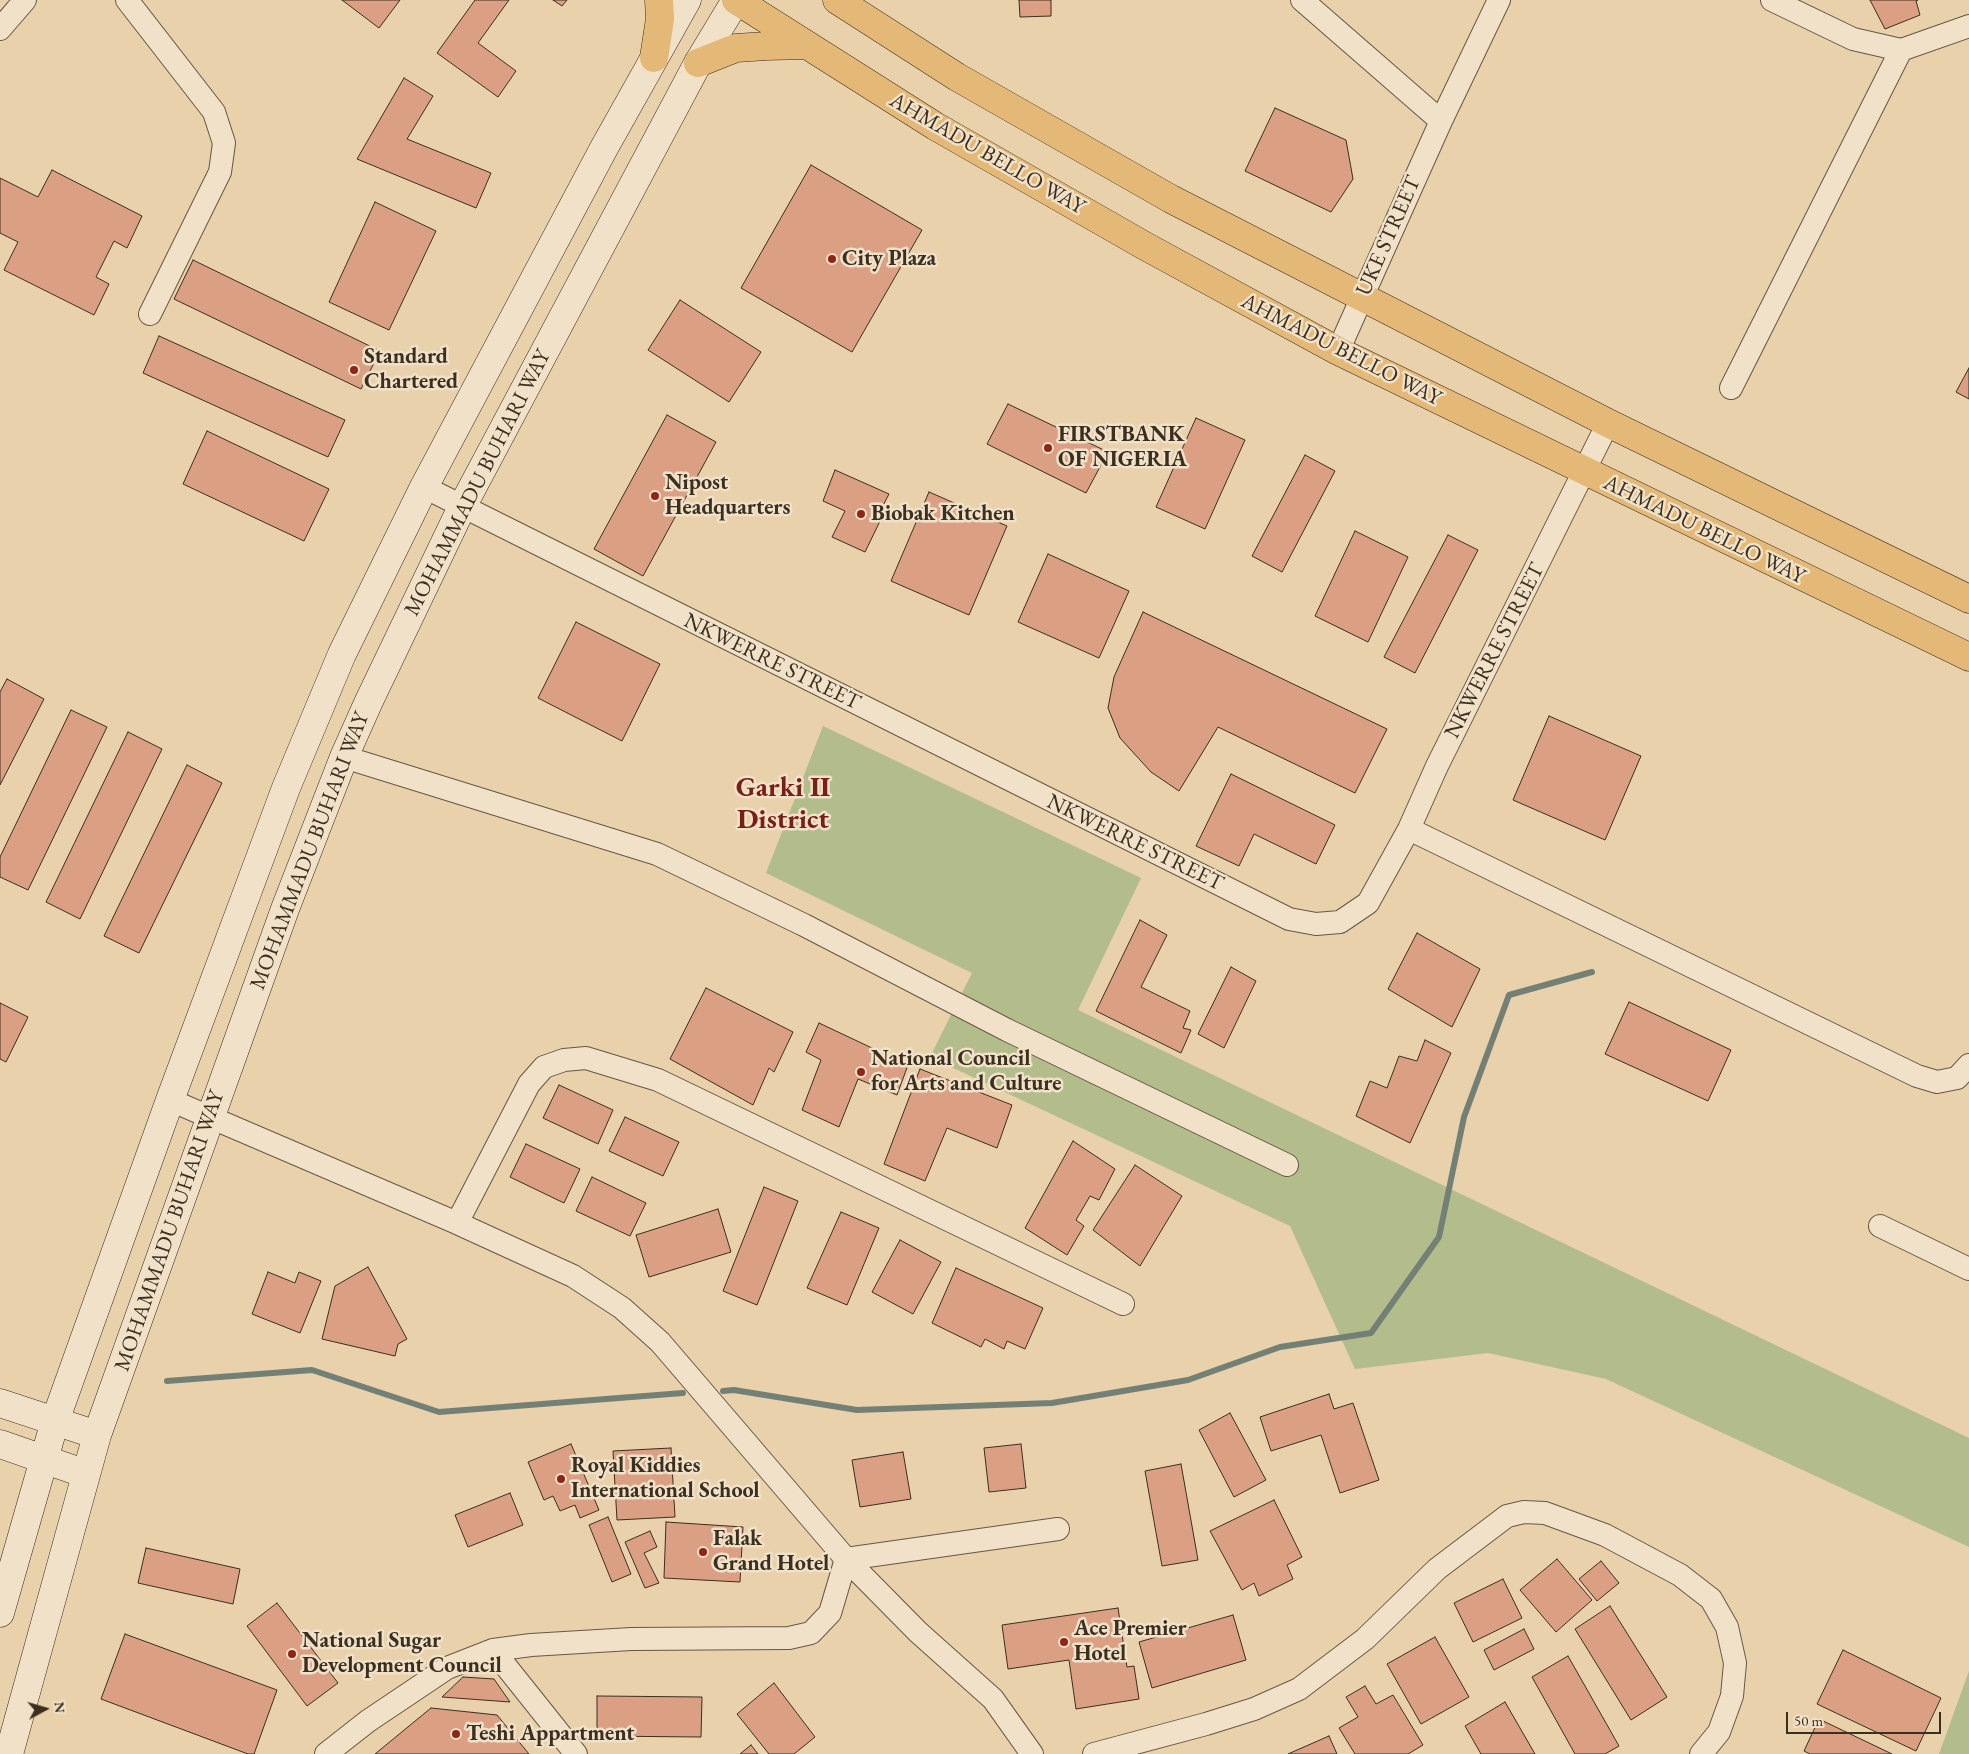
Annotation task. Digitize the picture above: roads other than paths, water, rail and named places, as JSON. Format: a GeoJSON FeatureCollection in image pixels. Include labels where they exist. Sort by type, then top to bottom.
{"type":"FeatureCollection","features":[{"type":"Feature","properties":{"kind":"main road"},"geometry":{"type":"LineString","coordinates":[[654,58],[660,20],[660,0]]}},
{"type":"Feature","properties":{"kind":"main road","name":"MOHAMMADU BUHARI WAY"},"geometry":{"type":"LineString","coordinates":[[0,1613],[55,1421],[170,1100],[286,788],[342,654],[424,488],[604,148],[686,0]]}},
{"type":"Feature","properties":{"kind":"main road","name":"MOHAMMADU BUHARI WAY"},"geometry":{"type":"LineString","coordinates":[[9,1754],[98,1435],[285,909],[344,757],[462,507],[698,63],[736,0]]}},
{"type":"Feature","properties":{"kind":"main road","name":"AHMADU BELLO WAY"},"geometry":{"type":"LineString","coordinates":[[736,0],[944,131],[1145,246],[1338,351],[1969,657]]}},
{"type":"Feature","properties":{"kind":"main road"},"geometry":{"type":"LineString","coordinates":[[839,1],[958,78],[1171,199],[1608,423],[1969,599]]}},
{"type":"Feature","properties":{"kind":"main road"},"geometry":{"type":"LineString","coordinates":[[698,63],[736,48],[807,45]]}},
{"type":"Feature","properties":{"kind":"main road"},"geometry":{"type":"LineString","coordinates":[[0,1403],[98,1435]]}},
{"type":"Feature","properties":{"kind":"main road"},"geometry":{"type":"LineString","coordinates":[[0,1444],[86,1474]]}},
{"type":"Feature","properties":{"kind":"street"},"geometry":{"type":"LineString","coordinates":[[0,29],[25,0]]}},
{"type":"Feature","properties":{"kind":"street"},"geometry":{"type":"LineString","coordinates":[[127,0],[214,112],[224,143],[220,172],[150,314]]}},
{"type":"Feature","properties":{"kind":"street"},"geometry":{"type":"LineString","coordinates":[[1302,0],[1441,121]]}},
{"type":"Feature","properties":{"kind":"street","name":"UKE STREET"},"geometry":{"type":"LineString","coordinates":[[1338,351],[1441,121],[1499,0]]}},
{"type":"Feature","properties":{"kind":"street"},"geometry":{"type":"LineString","coordinates":[[1772,0],[1853,39],[1900,50],[1969,26]]}},
{"type":"Feature","properties":{"kind":"street"},"geometry":{"type":"LineString","coordinates":[[1731,388],[1900,50]]}},
{"type":"Feature","properties":{"kind":"street","name":"NKWERRE STREET"},"geometry":{"type":"LineString","coordinates":[[424,488],[1289,919],[1316,924],[1340,922],[1368,903],[1409,829],[1437,766],[1608,423]]}},
{"type":"Feature","properties":{"kind":"street"},"geometry":{"type":"LineString","coordinates":[[344,757],[657,854],[804,926],[1023,1038],[1288,1165]]}},
{"type":"Feature","properties":{"kind":"street"},"geometry":{"type":"LineString","coordinates":[[1409,829],[1917,1076],[1938,1082],[1965,1077]]}},
{"type":"Feature","properties":{"kind":"street"},"geometry":{"type":"LineString","coordinates":[[457,1223],[529,1084],[544,1067],[564,1060],[586,1058],[658,1080],[1123,1304]]}},
{"type":"Feature","properties":{"kind":"street"},"geometry":{"type":"LineString","coordinates":[[170,1100],[457,1223],[573,1276],[622,1308],[660,1342],[846,1558],[918,1632],[993,1699],[1032,1754]]}},
{"type":"Feature","properties":{"kind":"street"},"geometry":{"type":"LineString","coordinates":[[1880,1226],[1969,1269]]}},
{"type":"Feature","properties":{"kind":"street"},"geometry":{"type":"LineString","coordinates":[[1094,1754],[1254,1709],[1300,1689],[1365,1639],[1437,1568],[1507,1516],[1524,1512],[1545,1513],[1605,1535],[1680,1575],[1711,1599],[1727,1627],[1735,1663],[1732,1696],[1719,1732],[1701,1754]]}},
{"type":"Feature","properties":{"kind":"street"},"geometry":{"type":"LineString","coordinates":[[846,1558],[1058,1529]]}},
{"type":"Feature","properties":{"kind":"street"},"geometry":{"type":"LineString","coordinates":[[326,1754],[368,1721],[447,1668],[493,1650],[531,1645],[631,1639],[789,1638],[811,1633],[830,1612],[846,1558]]}},
{"type":"Feature","properties":{"kind":"street"},"geometry":{"type":"LineString","coordinates":[[493,1650],[576,1754]]}},
{"type":"Feature","properties":{"kind":"waterway"},"geometry":{"type":"LineString","coordinates":[[723,1391],[734,1390],[857,1410],[1052,1403],[1188,1380],[1280,1347],[1371,1333],[1439,1237],[1464,1117],[1509,995],[1592,972]]}},
{"type":"Feature","properties":{"kind":"waterway"},"geometry":{"type":"LineString","coordinates":[[167,1381],[312,1370],[439,1412],[683,1393]]}},
{"type":"Feature","properties":{"kind":"place","name":"City Plaza"},"geometry":{"type":"Point","coordinates":[832,259]}},
{"type":"Feature","properties":{"kind":"place","name":"Standard Chartered"},"geometry":{"type":"Point","coordinates":[354,370]}},
{"type":"Feature","properties":{"kind":"place","name":"FIRSTBANK OF NIGERIA"},"geometry":{"type":"Point","coordinates":[1048,448]}},
{"type":"Feature","properties":{"kind":"place","name":"Nipost Headquarters"},"geometry":{"type":"Point","coordinates":[655,496]}},
{"type":"Feature","properties":{"kind":"place","name":"Biobak Kitchen"},"geometry":{"type":"Point","coordinates":[861,514]}},
{"type":"Feature","properties":{"kind":"place","name":"National Council for Arts and Culture"},"geometry":{"type":"Point","coordinates":[861,1072]}},
{"type":"Feature","properties":{"kind":"place","name":"Royal Kiddies International School"},"geometry":{"type":"Point","coordinates":[561,1479]}},
{"type":"Feature","properties":{"kind":"place","name":"Falak Grand Hotel"},"geometry":{"type":"Point","coordinates":[703,1552]}},
{"type":"Feature","properties":{"kind":"place","name":"Ace Premier Hotel"},"geometry":{"type":"Point","coordinates":[1064,1642]}},
{"type":"Feature","properties":{"kind":"place","name":"National Sugar Development Council"},"geometry":{"type":"Point","coordinates":[292,1654]}},
{"type":"Feature","properties":{"kind":"place","name":"Teshi Appartment"},"geometry":{"type":"Point","coordinates":[456,1734]}},
{"type":"Feature","properties":{"kind":"district","name":"Garki II District"},"geometry":{"type":"Point","coordinates":[783,804]}}]}
